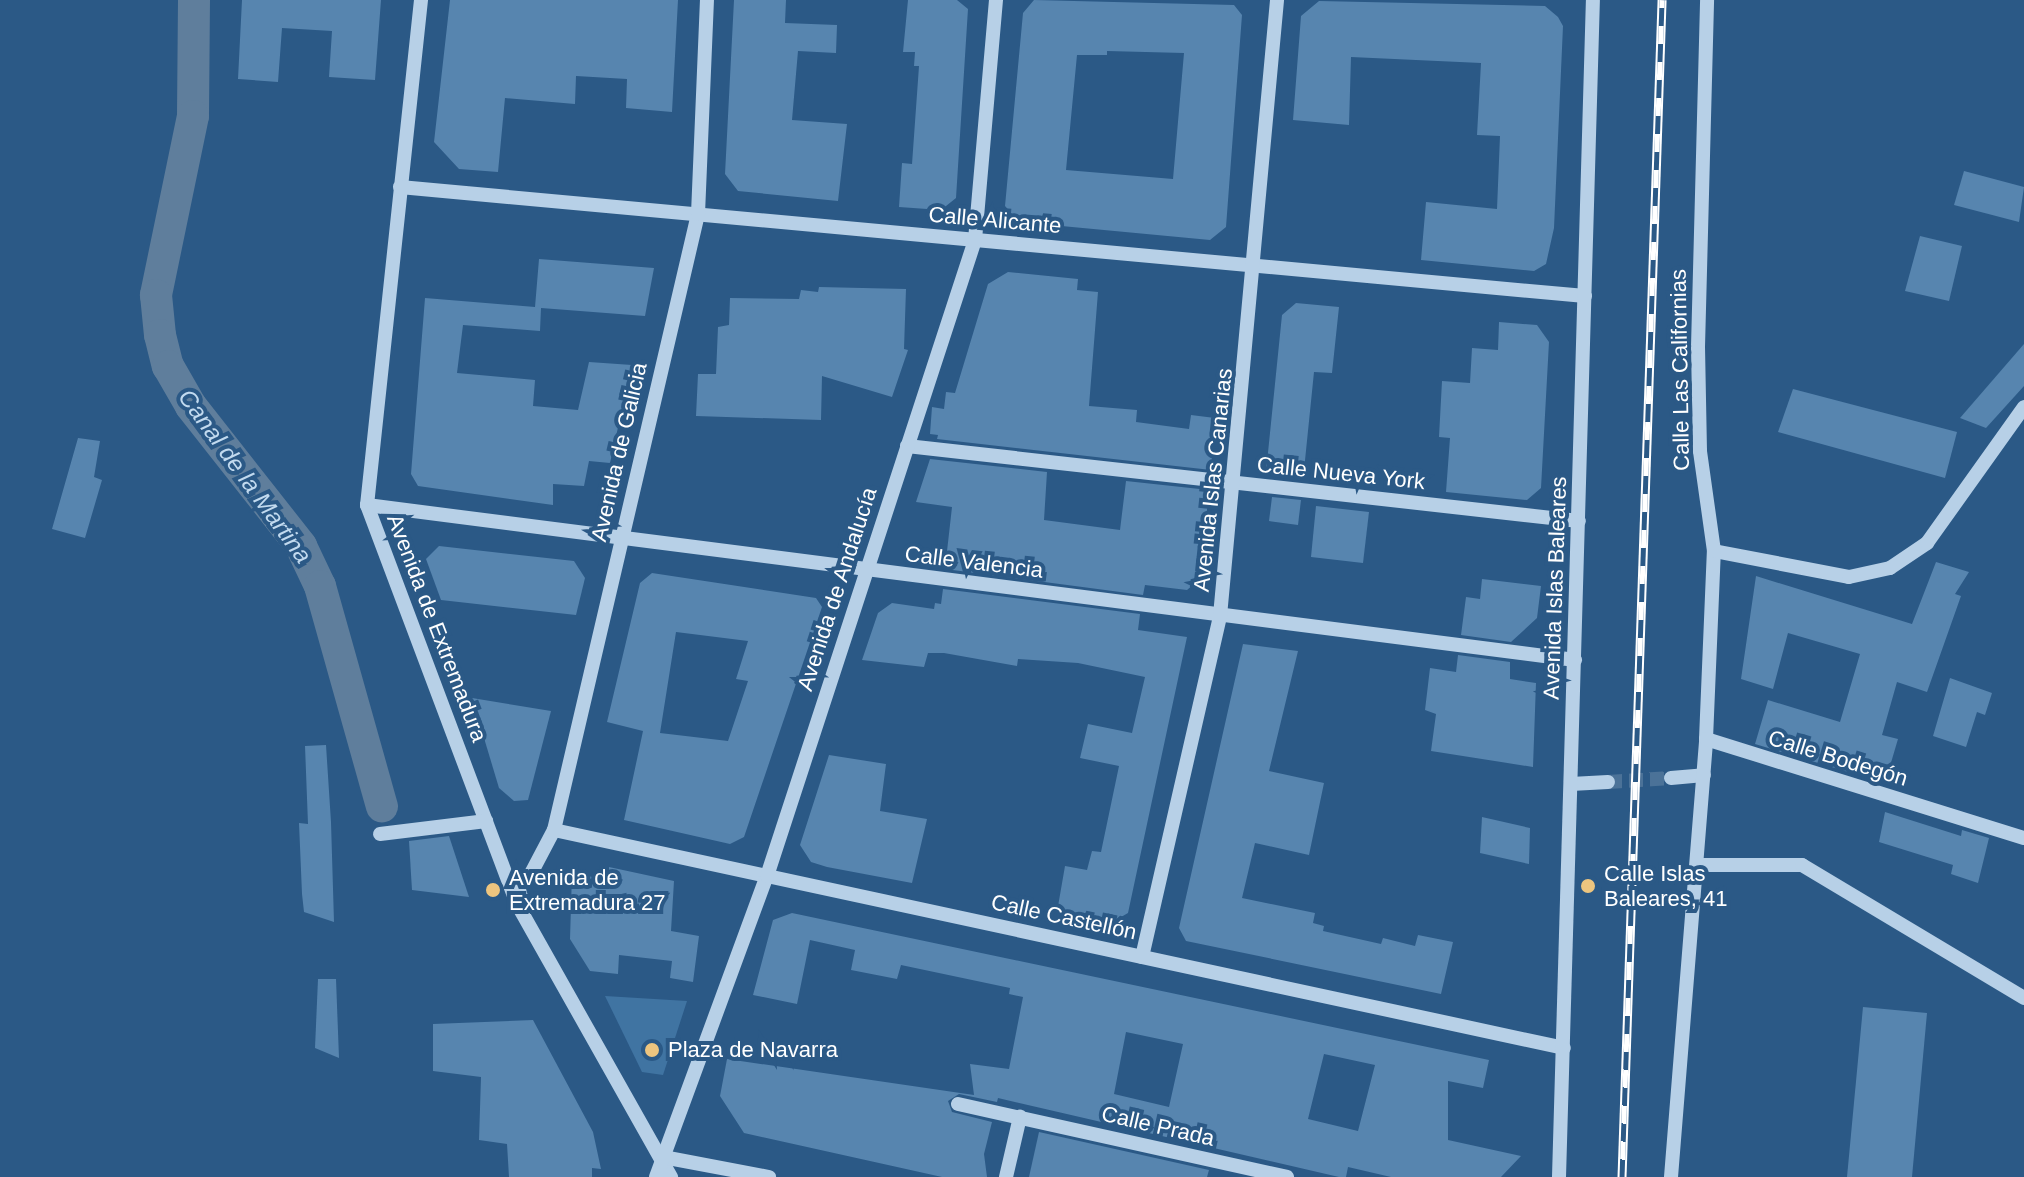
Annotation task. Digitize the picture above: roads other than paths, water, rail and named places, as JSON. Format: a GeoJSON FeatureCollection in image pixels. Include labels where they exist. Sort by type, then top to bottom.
{"type":"FeatureCollection","features":[{"type":"Feature","properties":{"kind":"street","name":"Avenida de Extremadura"},"geometry":{"type":"LineString","coordinates":[[421,0],[367,505],[516,902],[620,1094],[663,1157]]}},
{"type":"Feature","properties":{"kind":"street","name":"Avenida de Galicia"},"geometry":{"type":"LineString","coordinates":[[516,902],[554,830],[698,214],[707,0]]}},
{"type":"Feature","properties":{"kind":"street","name":"Avenida de Andalucía"},"geometry":{"type":"LineString","coordinates":[[663,1157],[767,876],[975,240],[996,0]]}},
{"type":"Feature","properties":{"kind":"street","name":"Avenida Islas Canarias"},"geometry":{"type":"LineString","coordinates":[[1142,957],[1220,616],[1236,484],[1277,0]]}},
{"type":"Feature","properties":{"kind":"street","name":"Avenida Islas Baleares"},"geometry":{"type":"LineString","coordinates":[[1559,1176],[1593,0]]}},
{"type":"Feature","properties":{"kind":"street","name":"Calle Las Californias"},"geometry":{"type":"LineString","coordinates":[[1706,739],[1714,551],[1700,451],[1698,347],[1707,0]]}},
{"type":"Feature","properties":{"kind":"street","name":"Calle Alicante"},"geometry":{"type":"LineString","coordinates":[[400,187],[1585,296]]}},
{"type":"Feature","properties":{"kind":"street"},"geometry":{"type":"LineString","coordinates":[[1714,551],[1849,577],[1890,568],[1927,543],[2024,407]]}},
{"type":"Feature","properties":{"kind":"street","name":"Calle Nueva York"},"geometry":{"type":"LineString","coordinates":[[907,446],[1579,521]]}},
{"type":"Feature","properties":{"kind":"street","name":"Calle Valencia"},"geometry":{"type":"LineString","coordinates":[[367,505],[1575,660]]}},
{"type":"Feature","properties":{"kind":"street"},"geometry":{"type":"LineString","coordinates":[[1671,1177],[1706,739]]}},
{"type":"Feature","properties":{"kind":"street","name":"Calle Bodegón"},"geometry":{"type":"LineString","coordinates":[[1706,739],[2024,838]]}},
{"type":"Feature","properties":{"kind":"street"},"geometry":{"type":"LineString","coordinates":[[1671,778],[1704,775]]}},
{"type":"Feature","properties":{"kind":"street"},"geometry":{"type":"LineString","coordinates":[[1571,784],[1608,782]]}},
{"type":"Feature","properties":{"kind":"street"},"geometry":{"type":"LineString","coordinates":[[380,834],[486,821]]}},
{"type":"Feature","properties":{"kind":"street","name":"Calle Castellón"},"geometry":{"type":"LineString","coordinates":[[554,830],[1564,1048]]}},
{"type":"Feature","properties":{"kind":"street"},"geometry":{"type":"LineString","coordinates":[[1697,865],[1802,865],[2024,998]]}},
{"type":"Feature","properties":{"kind":"street","name":"Calle Prada"},"geometry":{"type":"LineString","coordinates":[[958,1104],[1287,1177]]}},
{"type":"Feature","properties":{"kind":"street"},"geometry":{"type":"LineString","coordinates":[[1006,1177],[1020,1117]]}},
{"type":"Feature","properties":{"kind":"street"},"geometry":{"type":"LineString","coordinates":[[656,1177],[663,1157]]}},
{"type":"Feature","properties":{"kind":"street"},"geometry":{"type":"LineString","coordinates":[[663,1157],[671,1177]]}},
{"type":"Feature","properties":{"kind":"street"},"geometry":{"type":"LineString","coordinates":[[663,1157],[769,1177]]}},
{"type":"Feature","properties":{"kind":"waterway","name":"Canal de la Martina"},"geometry":{"type":"LineString","coordinates":[[194,0],[193,116],[156,295],[160,335],[168,366],[191,406],[301,546],[320,586],[382,806]]}},
{"type":"Feature","properties":{"kind":"tunnel"},"geometry":{"type":"LineString","coordinates":[[1608,782],[1671,778]]}},
{"type":"Feature","properties":{"kind":"railway"},"geometry":{"type":"LineString","coordinates":[[1622,1177],[1662,0]]}},
{"type":"Feature","properties":{"kind":"place","name":"Calle Islas Baleares, 41"},"geometry":{"type":"Point","coordinates":[1588,886]}},
{"type":"Feature","properties":{"kind":"place","name":"Avenida de Extremadura 27"},"geometry":{"type":"Point","coordinates":[493,890]}},
{"type":"Feature","properties":{"kind":"place","name":"Plaza de Navarra"},"geometry":{"type":"Point","coordinates":[652,1050]}}]}
